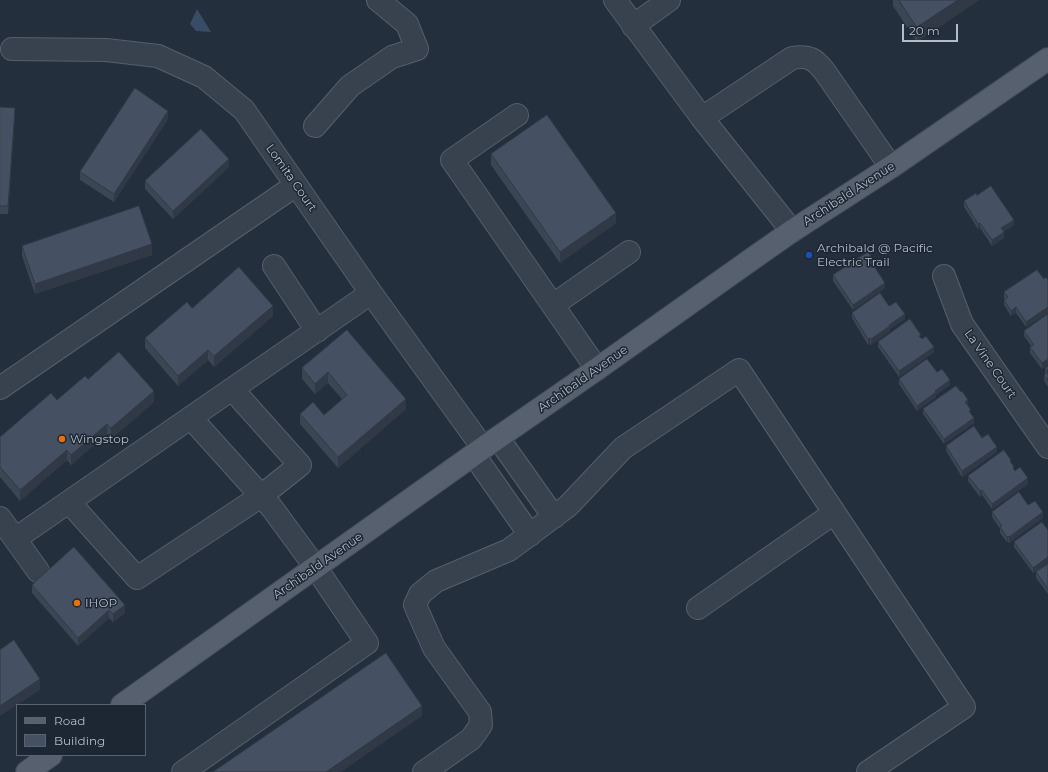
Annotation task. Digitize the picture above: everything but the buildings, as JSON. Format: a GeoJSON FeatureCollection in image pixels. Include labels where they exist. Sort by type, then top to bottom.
{"type":"FeatureCollection","features":[{"type":"Feature","properties":{"kind":"main road","name":"Archibald Avenue"},"geometry":{"type":"LineString","coordinates":[[123,704],[792,231],[890,167],[1048,59]]}},
{"type":"Feature","properties":{"kind":"main road"},"geometry":{"type":"LineString","coordinates":[[27,772],[50,756]]}},
{"type":"Feature","properties":{"kind":"street"},"geometry":{"type":"LineString","coordinates":[[315,126],[350,86],[392,57],[417,49],[407,24],[378,0]]}},
{"type":"Feature","properties":{"kind":"street"},"geometry":{"type":"LineString","coordinates":[[615,0],[702,118],[792,231]]}},
{"type":"Feature","properties":{"kind":"street"},"geometry":{"type":"LineString","coordinates":[[633,26],[669,0]]}},
{"type":"Feature","properties":{"kind":"street","name":"Lomita Court"},"geometry":{"type":"LineString","coordinates":[[12,49],[106,50],[158,56],[204,77],[244,110],[371,293],[485,447]]}},
{"type":"Feature","properties":{"kind":"street"},"geometry":{"type":"LineString","coordinates":[[702,118],[792,58],[801,56],[811,58],[818,63],[890,167]]}},
{"type":"Feature","properties":{"kind":"street"},"geometry":{"type":"LineString","coordinates":[[517,115],[452,160],[597,369]]}},
{"type":"Feature","properties":{"kind":"street"},"geometry":{"type":"LineString","coordinates":[[0,388],[296,185]]}},
{"type":"Feature","properties":{"kind":"street"},"geometry":{"type":"LineString","coordinates":[[553,305],[629,252]]}},
{"type":"Feature","properties":{"kind":"street"},"geometry":{"type":"LineString","coordinates":[[274,266],[317,331]]}},
{"type":"Feature","properties":{"kind":"street","name":"La Vine Court"},"geometry":{"type":"LineString","coordinates":[[944,276],[962,324],[1048,447]]}},
{"type":"Feature","properties":{"kind":"street"},"geometry":{"type":"LineString","coordinates":[[15,539],[371,293]]}},
{"type":"Feature","properties":{"kind":"street"},"geometry":{"type":"LineString","coordinates":[[424,772],[471,739],[481,725],[480,712],[434,648],[415,605],[420,594],[436,581],[509,550],[568,506],[623,448],[739,370],[964,708],[868,772]]}},
{"type":"Feature","properties":{"kind":"street"},"geometry":{"type":"LineString","coordinates":[[69,502],[137,578],[260,496],[300,465],[232,389]]}},
{"type":"Feature","properties":{"kind":"street"},"geometry":{"type":"LineString","coordinates":[[183,772],[367,644],[316,568],[272,508],[190,418]]}},
{"type":"Feature","properties":{"kind":"street"},"geometry":{"type":"LineString","coordinates":[[485,447],[554,517]]}},
{"type":"Feature","properties":{"kind":"street"},"geometry":{"type":"LineString","coordinates":[[485,447],[530,534]]}},
{"type":"Feature","properties":{"kind":"street"},"geometry":{"type":"LineString","coordinates":[[698,608],[834,513]]}},
{"type":"Feature","properties":{"kind":"street"},"geometry":{"type":"LineString","coordinates":[[0,518],[38,571]]}},
{"type":"Feature","properties":{"kind":"water"},"geometry":{"type":"Polygon","coordinates":[[[197,9],[211,32],[196,31],[190,24],[197,9]]]}},
{"type":"Feature","properties":{"kind":"place","name":"Archibald @ Pacific Electric Trail"},"geometry":{"type":"Point","coordinates":[809,255]}},
{"type":"Feature","properties":{"kind":"place","name":"Wingstop"},"geometry":{"type":"Point","coordinates":[62,439]}},
{"type":"Feature","properties":{"kind":"place","name":"IHOP"},"geometry":{"type":"Point","coordinates":[77,603]}}]}
